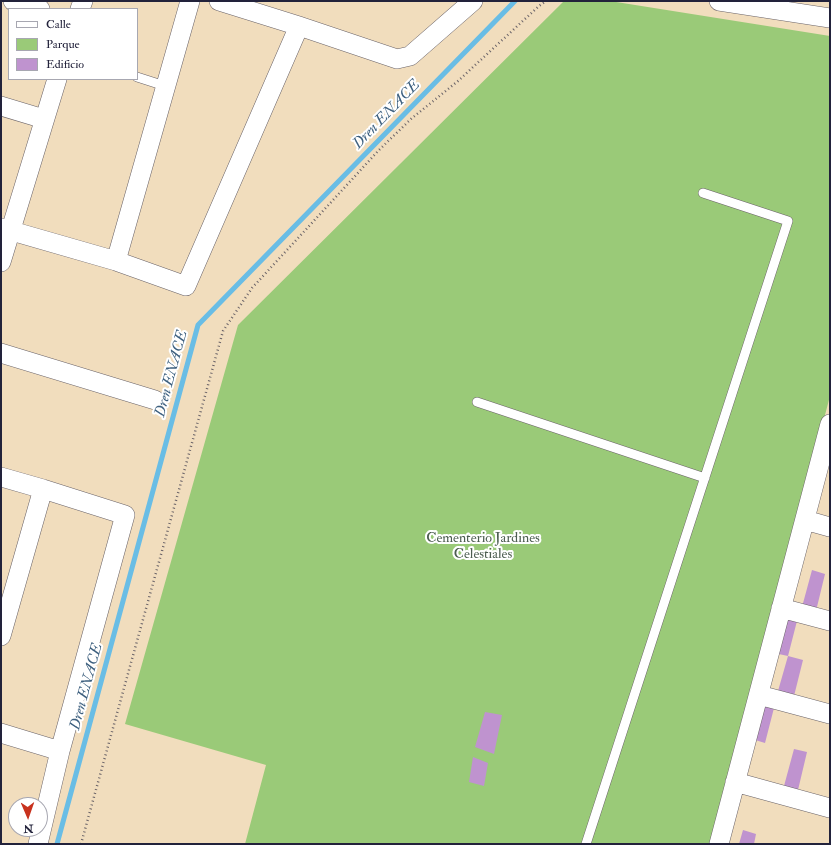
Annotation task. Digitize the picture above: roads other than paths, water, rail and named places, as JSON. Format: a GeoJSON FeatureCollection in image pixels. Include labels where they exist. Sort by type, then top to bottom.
{"type":"FeatureCollection","features":[{"type":"Feature","properties":{"kind":"street"},"geometry":{"type":"LineString","coordinates":[[12,1],[36,8]]}},
{"type":"Feature","properties":{"kind":"street"},"geometry":{"type":"LineString","coordinates":[[116,261],[190,1]]}},
{"type":"Feature","properties":{"kind":"street"},"geometry":{"type":"LineString","coordinates":[[219,1],[397,59],[410,56],[473,1]]}},
{"type":"Feature","properties":{"kind":"street"},"geometry":{"type":"LineString","coordinates":[[719,1],[830,18]]}},
{"type":"Feature","properties":{"kind":"street"},"geometry":{"type":"LineString","coordinates":[[6,230],[116,261],[186,286],[298,26]]}},
{"type":"Feature","properties":{"kind":"street"},"geometry":{"type":"LineString","coordinates":[[1,262],[6,230],[57,80]]}},
{"type":"Feature","properties":{"kind":"street"},"geometry":{"type":"LineString","coordinates":[[1,106],[44,119]]}},
{"type":"Feature","properties":{"kind":"street"},"geometry":{"type":"LineString","coordinates":[[1,353],[156,400]]}},
{"type":"Feature","properties":{"kind":"street"},"geometry":{"type":"LineString","coordinates":[[719,844],[829,431]]}},
{"type":"Feature","properties":{"kind":"street"},"geometry":{"type":"LineString","coordinates":[[1,477],[125,515],[60,751],[38,844]]}},
{"type":"Feature","properties":{"kind":"street"},"geometry":{"type":"LineString","coordinates":[[1,636],[43,489]]}},
{"type":"Feature","properties":{"kind":"street"},"geometry":{"type":"LineString","coordinates":[[805,520],[830,527]]}},
{"type":"Feature","properties":{"kind":"street"},"geometry":{"type":"LineString","coordinates":[[782,608],[830,621]]}},
{"type":"Feature","properties":{"kind":"street"},"geometry":{"type":"LineString","coordinates":[[759,695],[830,714]]}},
{"type":"Feature","properties":{"kind":"street"},"geometry":{"type":"LineString","coordinates":[[1,733],[60,751]]}},
{"type":"Feature","properties":{"kind":"street"},"geometry":{"type":"LineString","coordinates":[[736,782],[830,808]]}},
{"type":"Feature","properties":{"kind":"lane"},"geometry":{"type":"LineString","coordinates":[[138,77],[165,86]]}},
{"type":"Feature","properties":{"kind":"lane"},"geometry":{"type":"LineString","coordinates":[[586,844],[788,221],[703,194]]}},
{"type":"Feature","properties":{"kind":"lane"},"geometry":{"type":"LineString","coordinates":[[477,402],[705,478]]}},
{"type":"Feature","properties":{"kind":"waterway","name":"Dren ENACE"},"geometry":{"type":"LineString","coordinates":[[57,844],[198,325],[515,1]]}},
{"type":"Feature","properties":{"kind":"park label","name":"Cementerio Jardines Celestiales"},"geometry":{"type":"Point","coordinates":[483,548]}}]}
